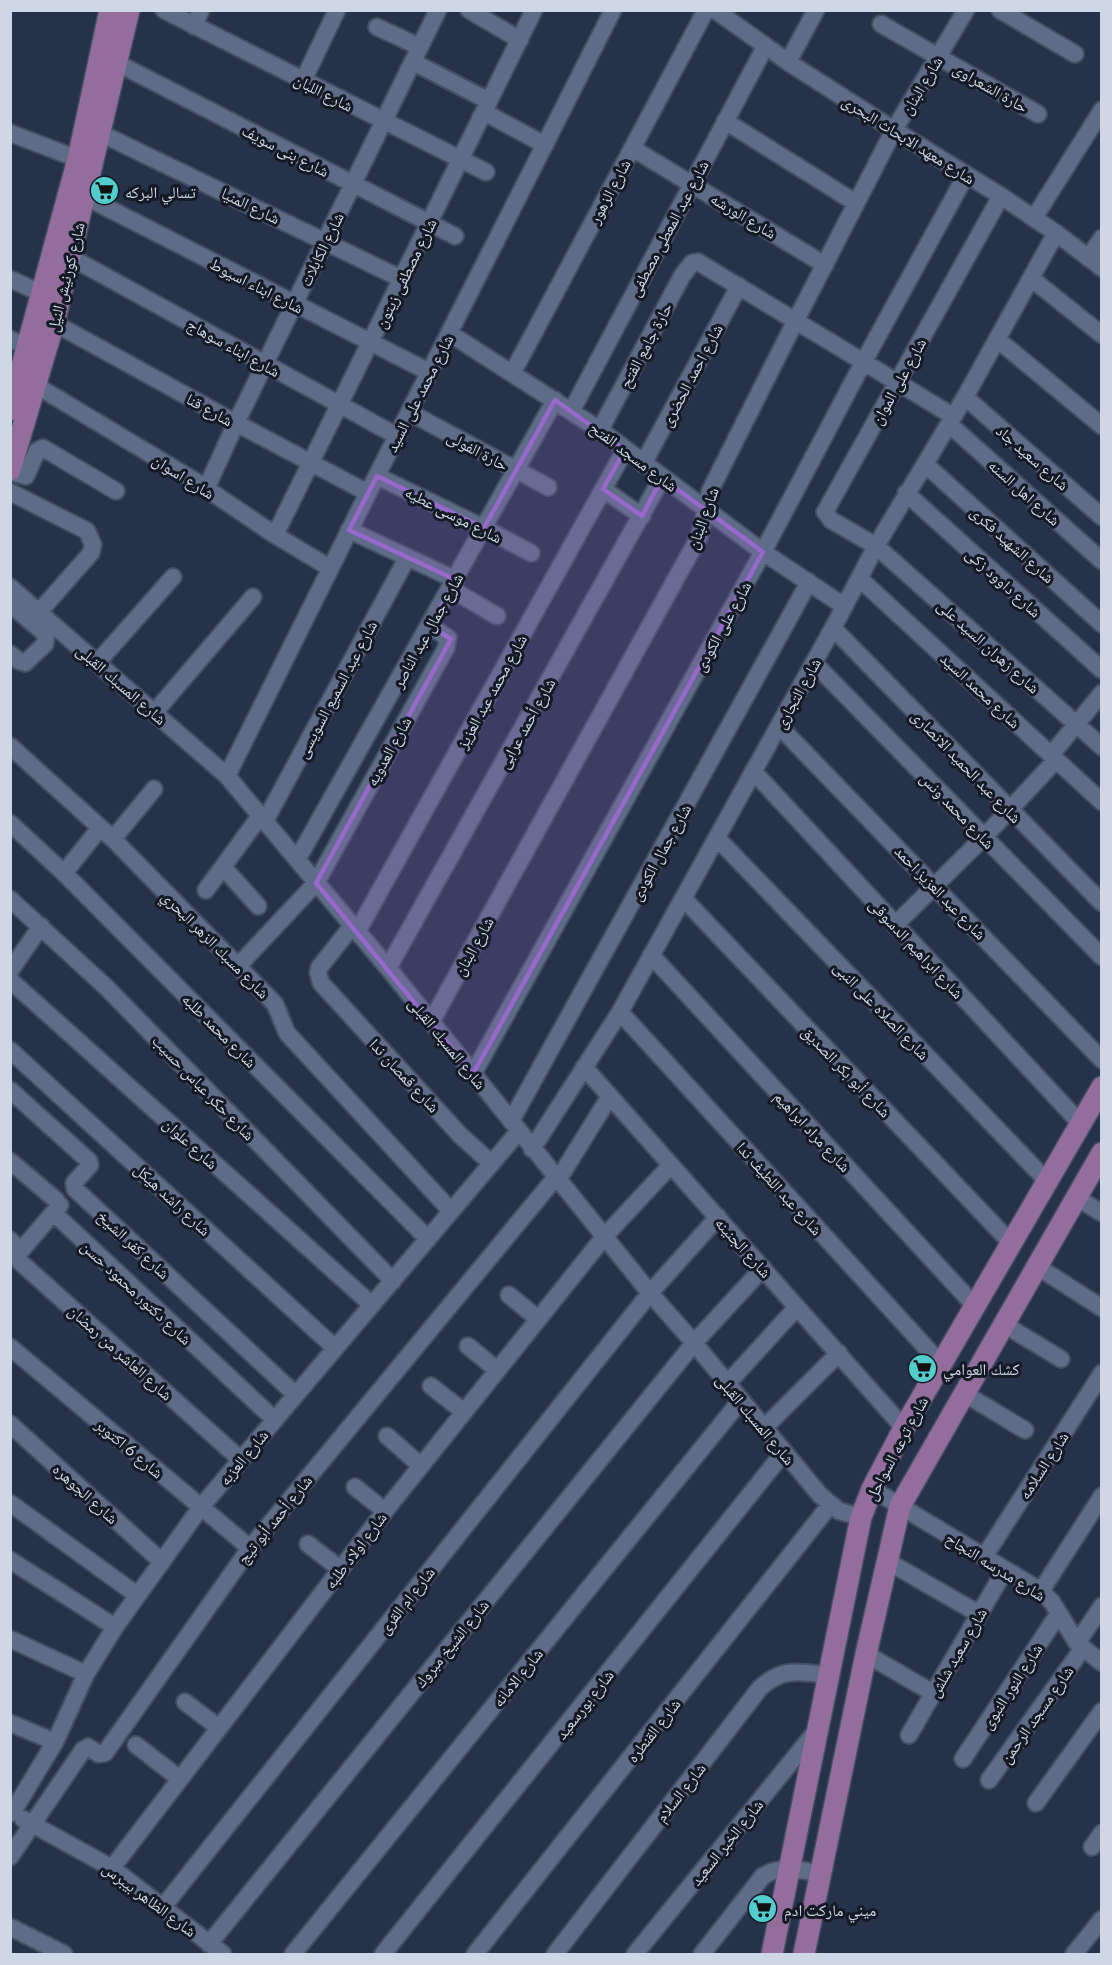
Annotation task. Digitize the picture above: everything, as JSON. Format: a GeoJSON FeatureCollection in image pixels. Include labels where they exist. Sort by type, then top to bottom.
{"type":"FeatureCollection","features":[{"type":"Feature","properties":{"kind":"main road","name":"شارع كورنيش النيل"},"geometry":{"type":"LineString","coordinates":[[10,410],[20,343],[43,294],[78,159],[110,10]]}},
{"type":"Feature","properties":{"kind":"main road","name":"شارع كورنيش النيل"},"geometry":{"type":"LineString","coordinates":[[10,471],[54,323],[129,10]]}},
{"type":"Feature","properties":{"kind":"main road","name":"شارع ترعه السواحل"},"geometry":{"type":"LineString","coordinates":[[772,1954],[861,1517],[872,1489],[904,1428],[1082,1124],[1101,1087]]}},
{"type":"Feature","properties":{"kind":"main road","name":"شارع ترعه السواحل"},"geometry":{"type":"LineString","coordinates":[[804,1954],[819,1873],[900,1506],[1101,1153]]}},
{"type":"Feature","properties":{"kind":"main road"},"geometry":{"type":"LineString","coordinates":[[1036,1203],[1065,1219]]}},
{"type":"Feature","properties":{"kind":"street","name":"شارع اللبان"},"geometry":{"type":"LineString","coordinates":[[164,10],[486,172]]}},
{"type":"Feature","properties":{"kind":"street"},"geometry":{"type":"LineString","coordinates":[[194,26],[201,10]]}},
{"type":"Feature","properties":{"kind":"street"},"geometry":{"type":"LineString","coordinates":[[303,81],[337,10]]}},
{"type":"Feature","properties":{"kind":"street","name":"شارع الكابلات"},"geometry":{"type":"LineString","coordinates":[[206,489],[438,10]]}},
{"type":"Feature","properties":{"kind":"street"},"geometry":{"type":"LineString","coordinates":[[469,10],[520,40]]}},
{"type":"Feature","properties":{"kind":"street","name":"شارع مصطفى زيتون"},"geometry":{"type":"LineString","coordinates":[[275,535],[534,10]]}},
{"type":"Feature","properties":{"kind":"street","name":"شارع محمد على السيد"},"geometry":{"type":"LineString","coordinates":[[227,776],[613,10]]}},
{"type":"Feature","properties":{"kind":"street","name":"شارع الزهور"},"geometry":{"type":"LineString","coordinates":[[513,372],[706,10]]}},
{"type":"Feature","properties":{"kind":"street","name":"شارع معهد الابحاث البحرى"},"geometry":{"type":"LineString","coordinates":[[716,10],[734,16],[765,47],[1001,196],[1095,263]]}},
{"type":"Feature","properties":{"kind":"street"},"geometry":{"type":"LineString","coordinates":[[788,62],[816,10]]}},
{"type":"Feature","properties":{"kind":"street","name":"شارع البنان"},"geometry":{"type":"LineString","coordinates":[[431,1022],[699,537],[704,508],[710,491],[796,320],[894,130],[966,10]]}},
{"type":"Feature","properties":{"kind":"street"},"geometry":{"type":"LineString","coordinates":[[1000,10],[1074,54]]}},
{"type":"Feature","properties":{"kind":"street","name":"حارة الشعراوى"},"geometry":{"type":"LineString","coordinates":[[881,24],[1038,114]]}},
{"type":"Feature","properties":{"kind":"street"},"geometry":{"type":"LineString","coordinates":[[377,27],[487,107],[545,145]]}},
{"type":"Feature","properties":{"kind":"street","name":"شارع عبد المعطى مصطفى"},"geometry":{"type":"LineString","coordinates":[[572,410],[765,47]]}},
{"type":"Feature","properties":{"kind":"street","name":"شارع بنى سويف"},"geometry":{"type":"LineString","coordinates":[[117,63],[454,236]]}},
{"type":"Feature","properties":{"kind":"street"},"geometry":{"type":"LineString","coordinates":[[1034,218],[1101,110]]}},
{"type":"Feature","properties":{"kind":"street"},"geometry":{"type":"LineString","coordinates":[[725,121],[856,204]]}},
{"type":"Feature","properties":{"kind":"street","name":"شارع المنيا"},"geometry":{"type":"LineString","coordinates":[[100,133],[402,279]]}},
{"type":"Feature","properties":{"kind":"street"},"geometry":{"type":"LineString","coordinates":[[10,134],[78,159]]}},
{"type":"Feature","properties":{"kind":"street","name":"شارع الورشه"},"geometry":{"type":"LineString","coordinates":[[632,147],[825,265]]}},
{"type":"Feature","properties":{"kind":"street","name":"شارع على الكودى"},"geometry":{"type":"LineString","coordinates":[[473,1074],[763,552],[864,361],[966,176]]}},
{"type":"Feature","properties":{"kind":"street","name":"شارع على الموان"},"geometry":{"type":"LineString","coordinates":[[876,546],[831,520],[825,512],[1001,196]]}},
{"type":"Feature","properties":{"kind":"street","name":"شارع ابناء اسيوط"},"geometry":{"type":"LineString","coordinates":[[86,197],[429,372]]}},
{"type":"Feature","properties":{"kind":"street","name":"شارع التجارى"},"geometry":{"type":"LineString","coordinates":[[532,1149],[620,1012],[814,663],[876,546],[965,397],[1056,233]]}},
{"type":"Feature","properties":{"kind":"street"},"geometry":{"type":"LineString","coordinates":[[1095,263],[1101,238]]}},
{"type":"Feature","properties":{"kind":"street","name":"شارع ابناء سوهاج"},"geometry":{"type":"LineString","coordinates":[[70,257],[397,436]]}},
{"type":"Feature","properties":{"kind":"street","name":"شارع اهل السنه"},"geometry":{"type":"LineString","coordinates":[[692,263],[698,262],[864,361],[951,420],[1101,561]]}},
{"type":"Feature","properties":{"kind":"street","name":"حارة جامع الفتح"},"geometry":{"type":"LineString","coordinates":[[600,430],[682,276],[692,263]]}},
{"type":"Feature","properties":{"kind":"street"},"geometry":{"type":"LineString","coordinates":[[10,279],[43,294]]}},
{"type":"Feature","properties":{"kind":"street"},"geometry":{"type":"LineString","coordinates":[[1032,279],[1101,335]]}},
{"type":"Feature","properties":{"kind":"street","name":"شارع احمد الحضرى"},"geometry":{"type":"LineString","coordinates":[[643,464],[739,286]]}},
{"type":"Feature","properties":{"kind":"street","name":"شارع قنا"},"geometry":{"type":"LineString","coordinates":[[54,323],[368,493]]}},
{"type":"Feature","properties":{"kind":"street","name":"شارع مسجد الفتح"},"geometry":{"type":"LineString","coordinates":[[449,333],[572,410],[763,552],[844,606]]}},
{"type":"Feature","properties":{"kind":"street"},"geometry":{"type":"LineString","coordinates":[[997,339],[1101,426]]}},
{"type":"Feature","properties":{"kind":"street","name":"شارع اسوان"},"geometry":{"type":"LineString","coordinates":[[37,386],[330,568]]}},
{"type":"Feature","properties":{"kind":"street","name":"شارع سعيد جاد"},"geometry":{"type":"LineString","coordinates":[[965,397],[1101,517]]}},
{"type":"Feature","properties":{"kind":"street","name":"شارع جمال عبد الناصر"},"geometry":{"type":"LineString","coordinates":[[297,860],[555,400]]}},
{"type":"Feature","properties":{"kind":"street","name":"حارة الفولى"},"geometry":{"type":"LineString","coordinates":[[409,412],[548,487]]}},
{"type":"Feature","properties":{"kind":"street"},"geometry":{"type":"LineString","coordinates":[[10,471],[26,476],[37,451],[43,448],[116,491]]}},
{"type":"Feature","properties":{"kind":"street","name":"شارع محمد عبد العزيز"},"geometry":{"type":"LineString","coordinates":[[321,983],[318,973],[321,964],[355,929],[625,450]]}},
{"type":"Feature","properties":{"kind":"street","name":"شارع الشهيد فكرى"},"geometry":{"type":"LineString","coordinates":[[925,464],[1101,624]]}},
{"type":"Feature","properties":{"kind":"street","name":"شارع موسى عطيه"},"geometry":{"type":"LineString","coordinates":[[377,476],[484,528],[531,554]]}},
{"type":"Feature","properties":{"kind":"street","name":"شارع أحمد عرابى"},"geometry":{"type":"LineString","coordinates":[[388,968],[662,478]]}},
{"type":"Feature","properties":{"kind":"street"},"geometry":{"type":"LineString","coordinates":[[603,489],[642,516]]}},
{"type":"Feature","properties":{"kind":"street"},"geometry":{"type":"LineString","coordinates":[[10,492],[87,531],[92,538],[91,553],[39,612]]}},
{"type":"Feature","properties":{"kind":"street","name":"شارع داوود زكى"},"geometry":{"type":"LineString","coordinates":[[906,493],[1101,670]]}},
{"type":"Feature","properties":{"kind":"street"},"geometry":{"type":"LineString","coordinates":[[349,530],[407,558],[453,584],[497,616]]}},
{"type":"Feature","properties":{"kind":"street","name":"شارع زهران السيد على"},"geometry":{"type":"LineString","coordinates":[[876,546],[1077,723],[1101,747]]}},
{"type":"Feature","properties":{"kind":"street","name":"شارع عبد السميع السويسى"},"geometry":{"type":"LineString","coordinates":[[206,890],[262,818],[407,558]]}},
{"type":"Feature","properties":{"kind":"street"},"geometry":{"type":"LineString","coordinates":[[97,663],[173,577]]}},
{"type":"Feature","properties":{"kind":"street","name":"شارع محمد السيد"},"geometry":{"type":"LineString","coordinates":[[860,579],[1101,802]]}},
{"type":"Feature","properties":{"kind":"street","name":"شارع جمال الكودى"},"geometry":{"type":"LineString","coordinates":[[515,1126],[809,582]]}},
{"type":"Feature","properties":{"kind":"street","name":"شارع المسبك القبلى"},"geometry":{"type":"LineString","coordinates":[[10,587],[227,776],[388,968],[650,1293],[784,1452],[830,1505],[848,1514],[861,1517]]}},
{"type":"Feature","properties":{"kind":"street"},"geometry":{"type":"LineString","coordinates":[[154,712],[253,597]]}},
{"type":"Feature","properties":{"kind":"street"},"geometry":{"type":"LineString","coordinates":[[10,604],[43,632],[46,640],[45,644],[25,663],[10,654]]}},
{"type":"Feature","properties":{"kind":"street","name":"شارع العدويه"},"geometry":{"type":"LineString","coordinates":[[316,883],[446,648],[448,638],[430,626]]}},
{"type":"Feature","properties":{"kind":"street","name":"شارع عبد الحميد الانصارى"},"geometry":{"type":"LineString","coordinates":[[833,628],[1101,903]]}},
{"type":"Feature","properties":{"kind":"street","name":"شارع محمد ونس"},"geometry":{"type":"LineString","coordinates":[[814,663],[1101,957]]}},
{"type":"Feature","properties":{"kind":"street"},"geometry":{"type":"LineString","coordinates":[[896,925],[1010,809],[1053,758],[1101,693]]}},
{"type":"Feature","properties":{"kind":"street","name":"شارع عبد العزيز احمد"},"geometry":{"type":"LineString","coordinates":[[779,726],[1101,1060]]}},
{"type":"Feature","properties":{"kind":"street","name":"شارع مسبك الزهر البحري"},"geometry":{"type":"LineString","coordinates":[[10,746],[106,833],[275,1004],[287,1033],[452,1210]]}},
{"type":"Feature","properties":{"kind":"street","name":"شارع ابراهيم الدسوقى"},"geometry":{"type":"LineString","coordinates":[[753,771],[1082,1124]]}},
{"type":"Feature","properties":{"kind":"street"},"geometry":{"type":"LineString","coordinates":[[64,873],[154,789]]}},
{"type":"Feature","properties":{"kind":"street","name":"شارع محمد طلبه"},"geometry":{"type":"LineString","coordinates":[[10,823],[64,873],[428,1239]]}},
{"type":"Feature","properties":{"kind":"street","name":"شارع الصلاه على النبى"},"geometry":{"type":"LineString","coordinates":[[717,837],[1048,1182]]}},
{"type":"Feature","properties":{"kind":"street"},"geometry":{"type":"LineString","coordinates":[[223,867],[258,906]]}},
{"type":"Feature","properties":{"kind":"street"},"geometry":{"type":"LineString","coordinates":[[238,966],[316,883]]}},
{"type":"Feature","properties":{"kind":"street","name":"شارع أبو بكر الصديق"},"geometry":{"type":"LineString","coordinates":[[683,898],[1012,1244]]}},
{"type":"Feature","properties":{"kind":"street","name":"شارع حكر عباس حسيب"},"geometry":{"type":"LineString","coordinates":[[10,899],[106,988],[393,1281]]}},
{"type":"Feature","properties":{"kind":"street"},"geometry":{"type":"LineString","coordinates":[[10,971],[41,926]]}},
{"type":"Feature","properties":{"kind":"street","name":"شارع مراد ابراهيم"},"geometry":{"type":"LineString","coordinates":[[651,955],[975,1306]]}},
{"type":"Feature","properties":{"kind":"street","name":"شارع علوان"},"geometry":{"type":"LineString","coordinates":[[10,980],[372,1305]]}},
{"type":"Feature","properties":{"kind":"street","name":"شارع قمصان ندا"},"geometry":{"type":"LineString","coordinates":[[321,983],[460,1135],[491,1163]]}},
{"type":"Feature","properties":{"kind":"street","name":"شارع عبد اللطيف ندا"},"geometry":{"type":"LineString","coordinates":[[620,1012],[941,1364]]}},
{"type":"Feature","properties":{"kind":"street","name":"شارع راشد هيكل"},"geometry":{"type":"LineString","coordinates":[[10,1050],[335,1348]]}},
{"type":"Feature","properties":{"kind":"street","name":"شارع الجنينه"},"geometry":{"type":"LineString","coordinates":[[584,1067],[904,1428]]}},
{"type":"Feature","properties":{"kind":"street"},"geometry":{"type":"LineString","coordinates":[[10,1090],[90,1161],[90,1165],[74,1183],[74,1188],[56,1210],[14,1247]]}},
{"type":"Feature","properties":{"kind":"street","name":"شارع أحمد أبو تيج"},"geometry":{"type":"LineString","coordinates":[[10,1857],[84,1749],[105,1753],[250,1548],[557,1179],[610,1096]]}},
{"type":"Feature","properties":{"kind":"street","name":"شارع العزبه"},"geometry":{"type":"LineString","coordinates":[[11,1812],[55,1742],[86,1674],[115,1627],[161,1561],[201,1507],[491,1163],[515,1126]]}},
{"type":"Feature","properties":{"kind":"street","name":"شارع دكتور محمود حسن"},"geometry":{"type":"LineString","coordinates":[[10,1161],[56,1200],[58,1217],[275,1420]]}},
{"type":"Feature","properties":{"kind":"street","name":"شارع اولاد طلبه"},"geometry":{"type":"LineString","coordinates":[[112,1868],[385,1510],[604,1237],[671,1165]]}},
{"type":"Feature","properties":{"kind":"street","name":"شارع كفر الشيخ"},"geometry":{"type":"LineString","coordinates":[[74,1188],[296,1395]]}},
{"type":"Feature","properties":{"kind":"street"},"geometry":{"type":"LineString","coordinates":[[1077,1198],[1101,1213]]}},
{"type":"Feature","properties":{"kind":"street","name":"شارع ام القرى"},"geometry":{"type":"LineString","coordinates":[[163,1907],[650,1293],[718,1217]]}},
{"type":"Feature","properties":{"kind":"street","name":"شارع العاشر من رمضان"},"geometry":{"type":"LineString","coordinates":[[14,1247],[18,1260],[241,1460]]}},
{"type":"Feature","properties":{"kind":"street"},"geometry":{"type":"LineString","coordinates":[[1038,1266],[1101,1308]]}},
{"type":"Feature","properties":{"kind":"street","name":"شارع الشيخ مبروك"},"geometry":{"type":"LineString","coordinates":[[209,1944],[694,1343],[762,1268]]}},
{"type":"Feature","properties":{"kind":"street"},"geometry":{"type":"LineString","coordinates":[[509,1295],[538,1319]]}},
{"type":"Feature","properties":{"kind":"street"},"geometry":{"type":"LineString","coordinates":[[727,1384],[797,1308]]}},
{"type":"Feature","properties":{"kind":"street"},"geometry":{"type":"LineString","coordinates":[[1005,1324],[1062,1359]]}},
{"type":"Feature","properties":{"kind":"street"},"geometry":{"type":"LineString","coordinates":[[468,1346],[497,1370]]}},
{"type":"Feature","properties":{"kind":"street","name":"شارع 6 اكتوبر"},"geometry":{"type":"LineString","coordinates":[[10,1347],[250,1548]]}},
{"type":"Feature","properties":{"kind":"street"},"geometry":{"type":"LineString","coordinates":[[764,1428],[839,1353]]}},
{"type":"Feature","properties":{"kind":"street","name":"شارع السلامه"},"geometry":{"type":"LineString","coordinates":[[984,1557],[1101,1373]]}},
{"type":"Feature","properties":{"kind":"street"},"geometry":{"type":"LineString","coordinates":[[431,1386],[464,1412]]}},
{"type":"Feature","properties":{"kind":"street"},"geometry":{"type":"LineString","coordinates":[[965,1394],[1025,1430]]}},
{"type":"Feature","properties":{"kind":"street","name":"شارع الامانه"},"geometry":{"type":"LineString","coordinates":[[293,1954],[741,1400]]}},
{"type":"Feature","properties":{"kind":"street","name":"شارع الجوهره"},"geometry":{"type":"LineString","coordinates":[[10,1424],[161,1561]]}},
{"type":"Feature","properties":{"kind":"street"},"geometry":{"type":"LineString","coordinates":[[387,1436],[421,1466]]}},
{"type":"Feature","properties":{"kind":"street","name":"شارع بورسعيد"},"geometry":{"type":"LineString","coordinates":[[383,1954],[784,1452]]}},
{"type":"Feature","properties":{"kind":"street"},"geometry":{"type":"LineString","coordinates":[[355,1487],[385,1510]]}},
{"type":"Feature","properties":{"kind":"street","name":"شارع مدرسه النجاح"},"geometry":{"type":"LineString","coordinates":[[872,1489],[1041,1591],[1052,1602],[1080,1646],[1101,1663]]}},
{"type":"Feature","properties":{"kind":"street"},"geometry":{"type":"LineString","coordinates":[[1041,1591],[1101,1496]]}},
{"type":"Feature","properties":{"kind":"street"},"geometry":{"type":"LineString","coordinates":[[10,1503],[137,1596]]}},
{"type":"Feature","properties":{"kind":"street","name":"شارع القنطره"},"geometry":{"type":"LineString","coordinates":[[475,1954],[830,1505]]}},
{"type":"Feature","properties":{"kind":"street"},"geometry":{"type":"LineString","coordinates":[[308,1544],[340,1569]]}},
{"type":"Feature","properties":{"kind":"street"},"geometry":{"type":"LineString","coordinates":[[10,1560],[115,1627]]}},
{"type":"Feature","properties":{"kind":"street"},"geometry":{"type":"LineString","coordinates":[[887,1561],[979,1614]]}},
{"type":"Feature","properties":{"kind":"street","name":"شارع سعيد شلش"},"geometry":{"type":"LineString","coordinates":[[909,1735],[1005,1570]]}},
{"type":"Feature","properties":{"kind":"street","name":"شارع مسجد الرحمن"},"geometry":{"type":"LineString","coordinates":[[989,1780],[1080,1646],[1101,1606]]}},
{"type":"Feature","properties":{"kind":"street","name":"شارع النور النبوى"},"geometry":{"type":"LineString","coordinates":[[963,1759],[1059,1613]]}},
{"type":"Feature","properties":{"kind":"street"},"geometry":{"type":"LineString","coordinates":[[10,1639],[86,1674]]}},
{"type":"Feature","properties":{"kind":"street"},"geometry":{"type":"LineString","coordinates":[[866,1654],[933,1693]]}},
{"type":"Feature","properties":{"kind":"street","name":"شارع السلام"},"geometry":{"type":"LineString","coordinates":[[555,1954],[760,1688],[769,1679],[782,1673],[796,1671],[828,1675]]}},
{"type":"Feature","properties":{"kind":"street"},"geometry":{"type":"LineString","coordinates":[[185,1702],[219,1728]]}},
{"type":"Feature","properties":{"kind":"street"},"geometry":{"type":"LineString","coordinates":[[1036,1803],[1101,1710]]}},
{"type":"Feature","properties":{"kind":"street"},"geometry":{"type":"LineString","coordinates":[[10,1723],[55,1742]]}},
{"type":"Feature","properties":{"kind":"street","name":"شارع الخبر السعيد"},"geometry":{"type":"LineString","coordinates":[[635,1954],[817,1729]]}},
{"type":"Feature","properties":{"kind":"street"},"geometry":{"type":"LineString","coordinates":[[136,1745],[180,1779]]}},
{"type":"Feature","properties":{"kind":"street","name":"شارع الظاهر بيبرس"},"geometry":{"type":"LineString","coordinates":[[11,1812],[112,1868],[223,1954]]}},
{"type":"Feature","properties":{"kind":"street"},"geometry":{"type":"LineString","coordinates":[[1092,1847],[1101,1833]]}},
{"type":"Feature","properties":{"kind":"street"},"geometry":{"type":"LineString","coordinates":[[702,1954],[763,1876],[772,1870],[789,1869],[819,1873]]}},
{"type":"Feature","properties":{"kind":"street"},"geometry":{"type":"LineString","coordinates":[[1074,1954],[1101,1919]]}},
{"type":"Feature","properties":{"kind":"street"},"geometry":{"type":"LineString","coordinates":[[11,1927],[64,1954]]}},
{"type":"Feature","properties":{"kind":"highlighted area"},"geometry":{"type":"Polygon","coordinates":[[[555,400],[625,450],[603,489],[642,516],[662,478],[763,552],[473,1074],[316,883],[451,639],[430,626],[456,580],[349,530],[377,476],[484,528],[555,400]]]}},
{"type":"Feature","properties":{"kind":"place","name":"تسالي البركه"},"geometry":{"type":"Point","coordinates":[104,191]}},
{"type":"Feature","properties":{"kind":"place","name":"كشك العوامي"},"geometry":{"type":"Point","coordinates":[922,1368]}},
{"type":"Feature","properties":{"kind":"place","name":"ميني ماركت ادم"},"geometry":{"type":"Point","coordinates":[763,1909]}}]}
